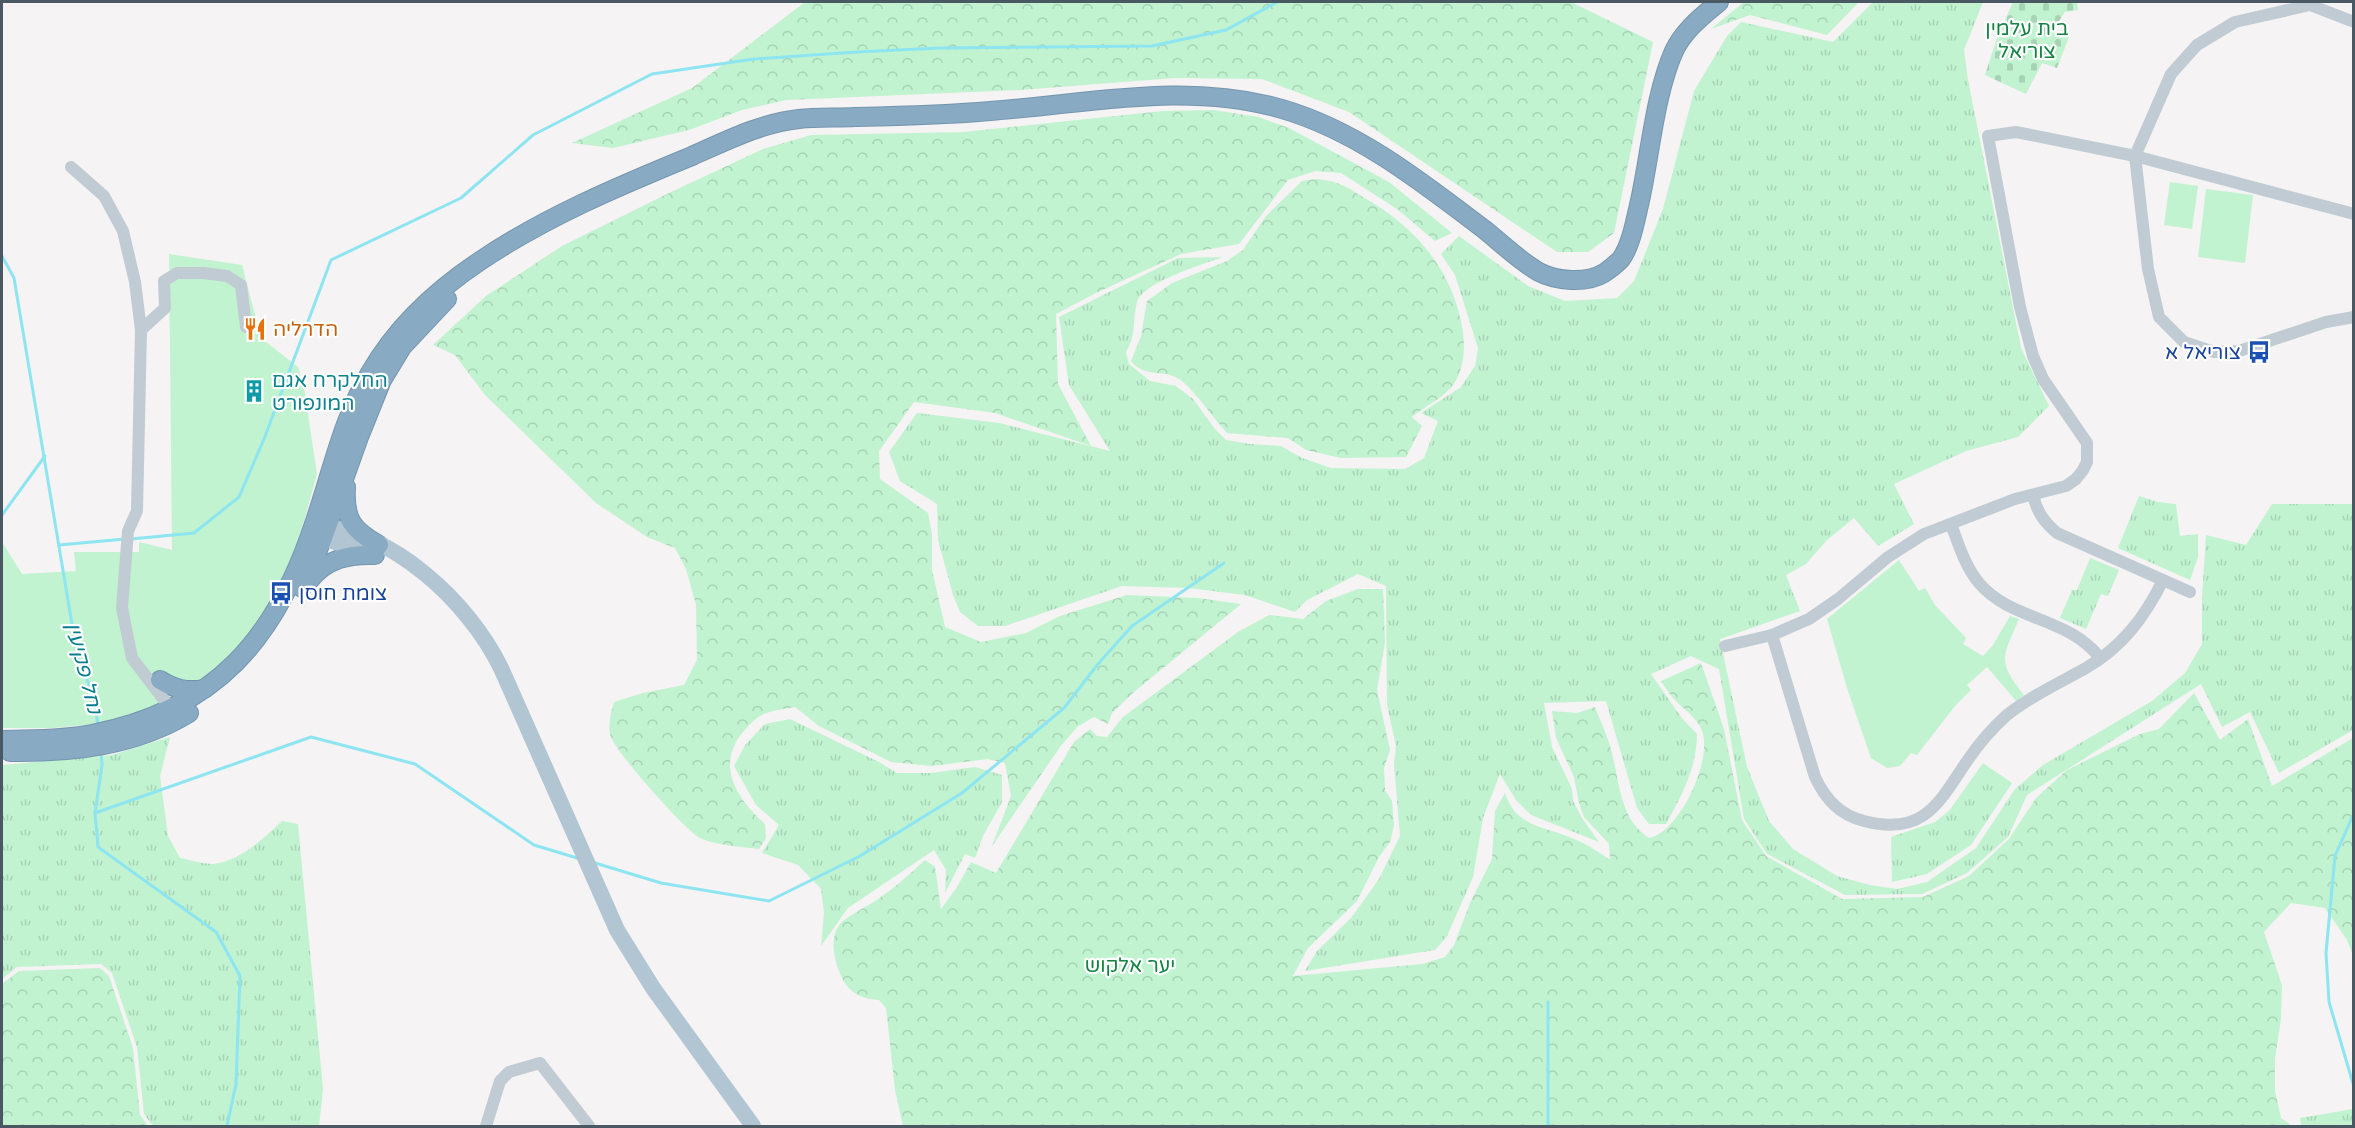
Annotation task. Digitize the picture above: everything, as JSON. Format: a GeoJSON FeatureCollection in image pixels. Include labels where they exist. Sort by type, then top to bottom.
{"type":"FeatureCollection","features":[{"type":"Feature","properties":{"kind":"highway"},"geometry":{"type":"LineString","coordinates":[[2,751],[94,748],[154,731],[230,669],[253,644],[271,619],[322,530],[351,409],[391,340],[437,292],[476,263],[514,239],[604,193],[761,128],[795,119],[992,111],[1134,96],[1238,98],[1298,114],[1363,145],[1425,185],[1541,273],[1568,280],[1587,280],[1605,273],[1622,258],[1633,229],[1659,102],[1675,49],[1689,27],[1719,2]]}},
{"type":"Feature","properties":{"kind":"highway"},"geometry":{"type":"LineString","coordinates":[[299,594],[382,380],[402,347],[464,284],[504,254],[604,193]]}},
{"type":"Feature","properties":{"kind":"highway"},"geometry":{"type":"LineString","coordinates":[[348,467],[345,505],[347,515],[351,524],[377,550]]}},
{"type":"Feature","properties":{"kind":"highway"},"geometry":{"type":"LineString","coordinates":[[2,740],[88,735],[207,702],[246,667],[282,623],[314,574],[327,563],[377,550]]}},
{"type":"Feature","properties":{"kind":"highway"},"geometry":{"type":"LineString","coordinates":[[151,717],[158,710],[160,703],[159,686],[190,691],[205,689]]}},
{"type":"Feature","properties":{"kind":"main road"},"geometry":{"type":"LineString","coordinates":[[322,530],[406,560],[438,584],[456,602],[485,639],[501,668],[617,930],[653,988],[753,1126]]}},
{"type":"Feature","properties":{"kind":"main road"},"geometry":{"type":"LineString","coordinates":[[377,550],[427,586],[453,610],[477,642],[502,686],[612,935],[649,997],[744,1126]]}},
{"type":"Feature","properties":{"kind":"street"},"geometry":{"type":"LineString","coordinates":[[2354,22],[2310,3],[2235,22],[2197,45],[2171,74],[2135,156],[2148,269],[2159,317],[2184,342],[2214,352],[2239,351],[2326,322],[2354,317]]}},
{"type":"Feature","properties":{"kind":"street"},"geometry":{"type":"LineString","coordinates":[[1725,646],[1772,635],[1824,610],[1888,557],[1924,534],[2015,499],[2055,490],[2076,479],[2087,462],[2087,444],[2048,387],[2033,356],[2020,307],[1988,136],[2016,132],[2135,156],[2354,214]]}},
{"type":"Feature","properties":{"kind":"street"},"geometry":{"type":"LineString","coordinates":[[71,166],[104,196],[123,231],[135,282],[141,330],[137,512],[128,531],[122,608],[132,658],[178,710]]}},
{"type":"Feature","properties":{"kind":"street"},"geometry":{"type":"LineString","coordinates":[[141,330],[165,308],[164,281],[177,273],[228,276],[241,285],[246,327]]}},
{"type":"Feature","properties":{"kind":"street"},"geometry":{"type":"LineString","coordinates":[[2033,495],[2036,507],[2044,521],[2057,533],[2190,592]]}},
{"type":"Feature","properties":{"kind":"street"},"geometry":{"type":"LineString","coordinates":[[1951,524],[1969,567],[1979,584],[2003,603],[2081,638],[2100,658]]}},
{"type":"Feature","properties":{"kind":"street"},"geometry":{"type":"LineString","coordinates":[[1772,635],[1815,777],[1822,791],[1839,810],[1855,818],[1876,824],[1902,823],[1926,814],[1936,807],[1980,743],[2006,716],[2031,698],[2100,658],[2122,641],[2134,627],[2163,580]]}},
{"type":"Feature","properties":{"kind":"street"},"geometry":{"type":"LineString","coordinates":[[486,1126],[500,1081],[509,1072],[540,1063],[589,1126]]}},
{"type":"Feature","properties":{"kind":"green space"},"geometry":{"type":"Polygon","coordinates":[[[805,2],[1571,2],[1653,42],[1614,233],[1588,252],[1557,252],[1349,112],[1262,79],[1175,78],[1020,90],[786,100],[742,110],[689,130],[613,148],[572,143],[692,88],[805,2]]]}},
{"type":"Feature","properties":{"kind":"green space"},"geometry":{"type":"Polygon","coordinates":[[[1744,2],[1859,2],[1827,35],[1750,15],[1711,29],[1744,2]]]}},
{"type":"Feature","properties":{"kind":"green space"},"geometry":{"type":"Polygon","coordinates":[[[1873,2],[1983,2],[1964,50],[1968,80],[2021,348],[2049,406],[2018,437],[1966,451],[1894,484],[1914,524],[1878,546],[1854,518],[1827,540],[1806,564],[1786,575],[1800,611],[1720,639],[1747,767],[1769,821],[1793,849],[1837,876],[1870,885],[1897,889],[1927,882],[1976,848],[2015,789],[2043,765],[2152,701],[2185,673],[2202,644],[2206,535],[2246,545],[2272,504],[2353,504],[2353,730],[2279,773],[2250,712],[2222,727],[2201,684],[2027,795],[2008,837],[1967,873],[1922,894],[1845,895],[1767,854],[1744,819],[1719,669],[1691,656],[1651,674],[1681,717],[1697,734],[1691,769],[1683,791],[1666,824],[1649,824],[1637,808],[1606,701],[1544,703],[1552,747],[1572,789],[1573,801],[1599,842],[1531,815],[1516,800],[1500,774],[1483,818],[1473,877],[1447,936],[1435,950],[1305,971],[1317,951],[1351,918],[1379,879],[1400,836],[1394,764],[1396,746],[1387,705],[1386,586],[1358,574],[1307,600],[1295,612],[1245,595],[1188,588],[1122,586],[1005,626],[978,626],[960,612],[953,595],[938,540],[937,504],[900,481],[889,452],[917,413],[999,423],[1110,451],[1069,385],[1059,317],[1178,258],[1223,257],[1162,281],[1142,295],[1137,302],[1133,333],[1126,352],[1129,364],[1150,381],[1176,386],[1193,399],[1226,440],[1281,446],[1302,458],[1331,468],[1405,469],[1424,458],[1438,421],[1421,413],[1461,387],[1475,366],[1478,348],[1455,275],[1441,254],[1459,236],[1528,286],[1565,301],[1617,298],[1634,281],[1663,209],[1694,91],[1727,36],[1741,22],[1833,42],[1873,2]]]}},
{"type":"Feature","properties":{"kind":"green space","name":"בית עלמין צוריאל"},"geometry":{"type":"Polygon","coordinates":[[[2013,2],[2077,2],[2078,10],[2065,12],[2053,30],[2069,37],[2057,68],[2042,63],[2026,94],[1985,75],[1997,38],[2013,2]]]}},
{"type":"Feature","properties":{"kind":"green space"},"geometry":{"type":"Polygon","coordinates":[[[1213,110],[1258,117],[1289,128],[1389,182],[1452,233],[1435,241],[1397,209],[1341,173],[1315,171],[1288,180],[1239,244],[1181,254],[1056,314],[1058,384],[1091,446],[995,413],[914,402],[879,451],[880,479],[928,513],[932,534],[932,570],[945,627],[981,642],[1026,633],[1060,616],[1127,595],[1198,598],[1241,604],[1134,692],[1112,713],[1108,724],[1094,717],[1077,727],[1060,747],[992,846],[1011,796],[1005,763],[988,759],[932,766],[891,762],[819,726],[795,707],[761,715],[755,719],[743,732],[731,757],[730,769],[738,793],[765,824],[766,838],[759,849],[721,844],[700,838],[650,789],[623,756],[609,730],[614,702],[643,693],[684,685],[697,660],[696,605],[686,569],[675,548],[647,537],[596,503],[485,395],[455,355],[433,345],[486,296],[562,246],[763,149],[811,135],[964,132],[1163,111],[1213,110]]]}},
{"type":"Feature","properties":{"kind":"green space"},"geometry":{"type":"Polygon","coordinates":[[[1317,179],[1336,183],[1351,190],[1399,222],[1415,237],[1442,271],[1459,311],[1464,345],[1460,370],[1455,382],[1446,392],[1412,417],[1422,426],[1406,457],[1341,458],[1306,450],[1288,438],[1227,433],[1179,379],[1167,374],[1142,370],[1131,361],[1141,336],[1147,301],[1172,283],[1227,261],[1243,250],[1266,216],[1302,181],[1317,179]]]}},
{"type":"Feature","properties":{"kind":"green space"},"geometry":{"type":"Polygon","coordinates":[[[2170,182],[2198,186],[2192,229],[2164,225],[2170,182]]]}},
{"type":"Feature","properties":{"kind":"green space"},"geometry":{"type":"Polygon","coordinates":[[[2206,189],[2253,195],[2245,263],[2198,257],[2206,189]]]}},
{"type":"Feature","properties":{"kind":"green space"},"geometry":{"type":"Polygon","coordinates":[[[169,254],[242,265],[261,338],[298,367],[303,381],[317,474],[293,561],[264,617],[227,661],[196,683],[145,711],[104,723],[53,728],[2,728],[2,542],[22,574],[76,571],[74,552],[139,552],[139,542],[172,550],[169,254]]]}},
{"type":"Feature","properties":{"kind":"green space"},"geometry":{"type":"Polygon","coordinates":[[[2139,496],[2158,502],[2176,504],[2180,536],[2198,534],[2198,557],[2190,580],[2118,548],[2139,496]]]}},
{"type":"Feature","properties":{"kind":"green space"},"geometry":{"type":"Polygon","coordinates":[[[2090,558],[2119,570],[2108,596],[2101,594],[2086,629],[2060,618],[2072,590],[2077,590],[2090,558]]]}},
{"type":"Feature","properties":{"kind":"green space"},"geometry":{"type":"Polygon","coordinates":[[[1899,560],[1919,591],[1925,588],[1935,605],[1966,638],[1963,644],[1983,656],[1993,645],[2010,616],[2019,619],[2005,658],[2009,674],[2024,695],[2016,701],[1987,667],[1967,685],[1971,690],[1955,706],[1917,755],[1911,753],[1900,766],[1887,768],[1871,758],[1827,619],[1899,560]]]}},
{"type":"Feature","properties":{"kind":"green space","name":"יער אלקוש"},"geometry":{"type":"Polygon","coordinates":[[[1358,589],[1383,589],[1385,642],[1377,690],[1390,750],[1384,768],[1385,790],[1392,801],[1394,825],[1390,842],[1379,857],[1357,901],[1308,948],[1293,976],[1422,964],[1445,957],[1454,945],[1470,903],[1492,859],[1495,811],[1505,793],[1516,813],[1524,820],[1579,841],[1610,860],[1609,844],[1584,817],[1574,777],[1556,738],[1552,711],[1577,713],[1595,707],[1610,746],[1622,797],[1631,820],[1649,838],[1660,833],[1682,810],[1691,794],[1703,759],[1704,744],[1702,731],[1697,722],[1673,698],[1661,681],[1701,663],[1724,729],[1742,820],[1766,856],[1842,899],[1923,897],[1969,876],[2009,839],[2036,798],[2067,770],[2140,734],[2159,729],[2194,693],[2220,740],[2248,719],[2272,786],[2353,738],[2353,955],[2347,940],[2325,908],[2291,903],[2264,932],[2282,985],[2281,1019],[2275,1058],[2275,1091],[2281,1118],[2292,1126],[903,1126],[895,1090],[886,1008],[879,1000],[862,997],[853,992],[842,978],[835,958],[834,944],[836,930],[840,924],[888,892],[925,860],[935,867],[941,909],[971,862],[996,873],[1074,742],[1090,729],[1097,736],[1107,737],[1123,717],[1238,632],[1269,615],[1303,619],[1326,601],[1358,589]]]}},
{"type":"Feature","properties":{"kind":"green space"},"geometry":{"type":"Polygon","coordinates":[[[790,719],[897,773],[931,773],[975,767],[1002,775],[1002,802],[983,836],[975,858],[965,854],[945,893],[946,870],[934,850],[848,908],[821,946],[824,913],[821,889],[798,865],[762,853],[779,825],[756,805],[734,766],[745,745],[765,724],[790,719]]]}},
{"type":"Feature","properties":{"kind":"green space"},"geometry":{"type":"Polygon","coordinates":[[[170,737],[160,776],[168,836],[180,858],[209,864],[223,862],[242,854],[282,821],[298,824],[323,1089],[319,1126],[153,1126],[144,1114],[137,1047],[112,973],[101,964],[17,967],[2,979],[2,765],[112,755],[170,737]]]}},
{"type":"Feature","properties":{"kind":"green space"},"geometry":{"type":"Polygon","coordinates":[[[1983,763],[2012,783],[1971,845],[1927,874],[1892,882],[1891,837],[1935,822],[1949,811],[1983,763]]]}},
{"type":"Feature","properties":{"kind":"green space"},"geometry":{"type":"Polygon","coordinates":[[[100,968],[109,976],[133,1048],[140,1115],[148,1126],[2,1126],[2,984],[19,971],[100,968]]]}},
{"type":"Feature","properties":{"kind":"green space"},"geometry":{"type":"Polygon","coordinates":[[[2353,1109],[2353,1126],[2301,1126],[2300,1118],[2353,1109]]]}},
{"type":"Feature","properties":{"kind":"waterway"},"geometry":{"type":"LineString","coordinates":[[131,539],[194,533],[239,497],[264,439],[331,260],[461,198],[533,135],[652,74],[754,59],[857,52],[940,48],[1152,46],[1226,30],[1277,2]]}},
{"type":"Feature","properties":{"kind":"waterway","name":"נחל פקיעין"},"geometry":{"type":"LineString","coordinates":[[2,256],[14,278],[77,654],[94,697],[98,726]]}},
{"type":"Feature","properties":{"kind":"waterway"},"geometry":{"type":"LineString","coordinates":[[2,515],[45,456]]}},
{"type":"Feature","properties":{"kind":"waterway"},"geometry":{"type":"LineString","coordinates":[[59,545],[125,539]]}},
{"type":"Feature","properties":{"kind":"waterway"},"geometry":{"type":"LineString","coordinates":[[595,863],[661,883],[769,901],[860,856],[962,793],[1064,708],[1098,664],[1132,626],[1224,563]]}},
{"type":"Feature","properties":{"kind":"waterway"},"geometry":{"type":"LineString","coordinates":[[95,813],[311,737],[415,764],[534,845],[577,858]]}},
{"type":"Feature","properties":{"kind":"waterway","name":"נחל פקיעין"},"geometry":{"type":"LineString","coordinates":[[101,753],[102,765],[95,813],[98,847],[216,932],[240,976],[236,1084],[227,1126]]}},
{"type":"Feature","properties":{"kind":"waterway"},"geometry":{"type":"LineString","coordinates":[[2354,813],[2335,856],[2326,953],[2329,1002],[2354,1087]]}},
{"type":"Feature","properties":{"kind":"waterway"},"geometry":{"type":"LineString","coordinates":[[1548,1002],[1548,1126]]}},
{"type":"Feature","properties":{"kind":"place","name":"הדרליה"},"geometry":{"type":"Point","coordinates":[255,329]}},
{"type":"Feature","properties":{"kind":"place","name":"צוריאל א"},"geometry":{"type":"Point","coordinates":[2259,352]}},
{"type":"Feature","properties":{"kind":"place","name":"החלקרח אגם המונפורט"},"geometry":{"type":"Point","coordinates":[254,391]}},
{"type":"Feature","properties":{"kind":"place","name":"צומת חוסן"},"geometry":{"type":"Point","coordinates":[281,593]}}]}
